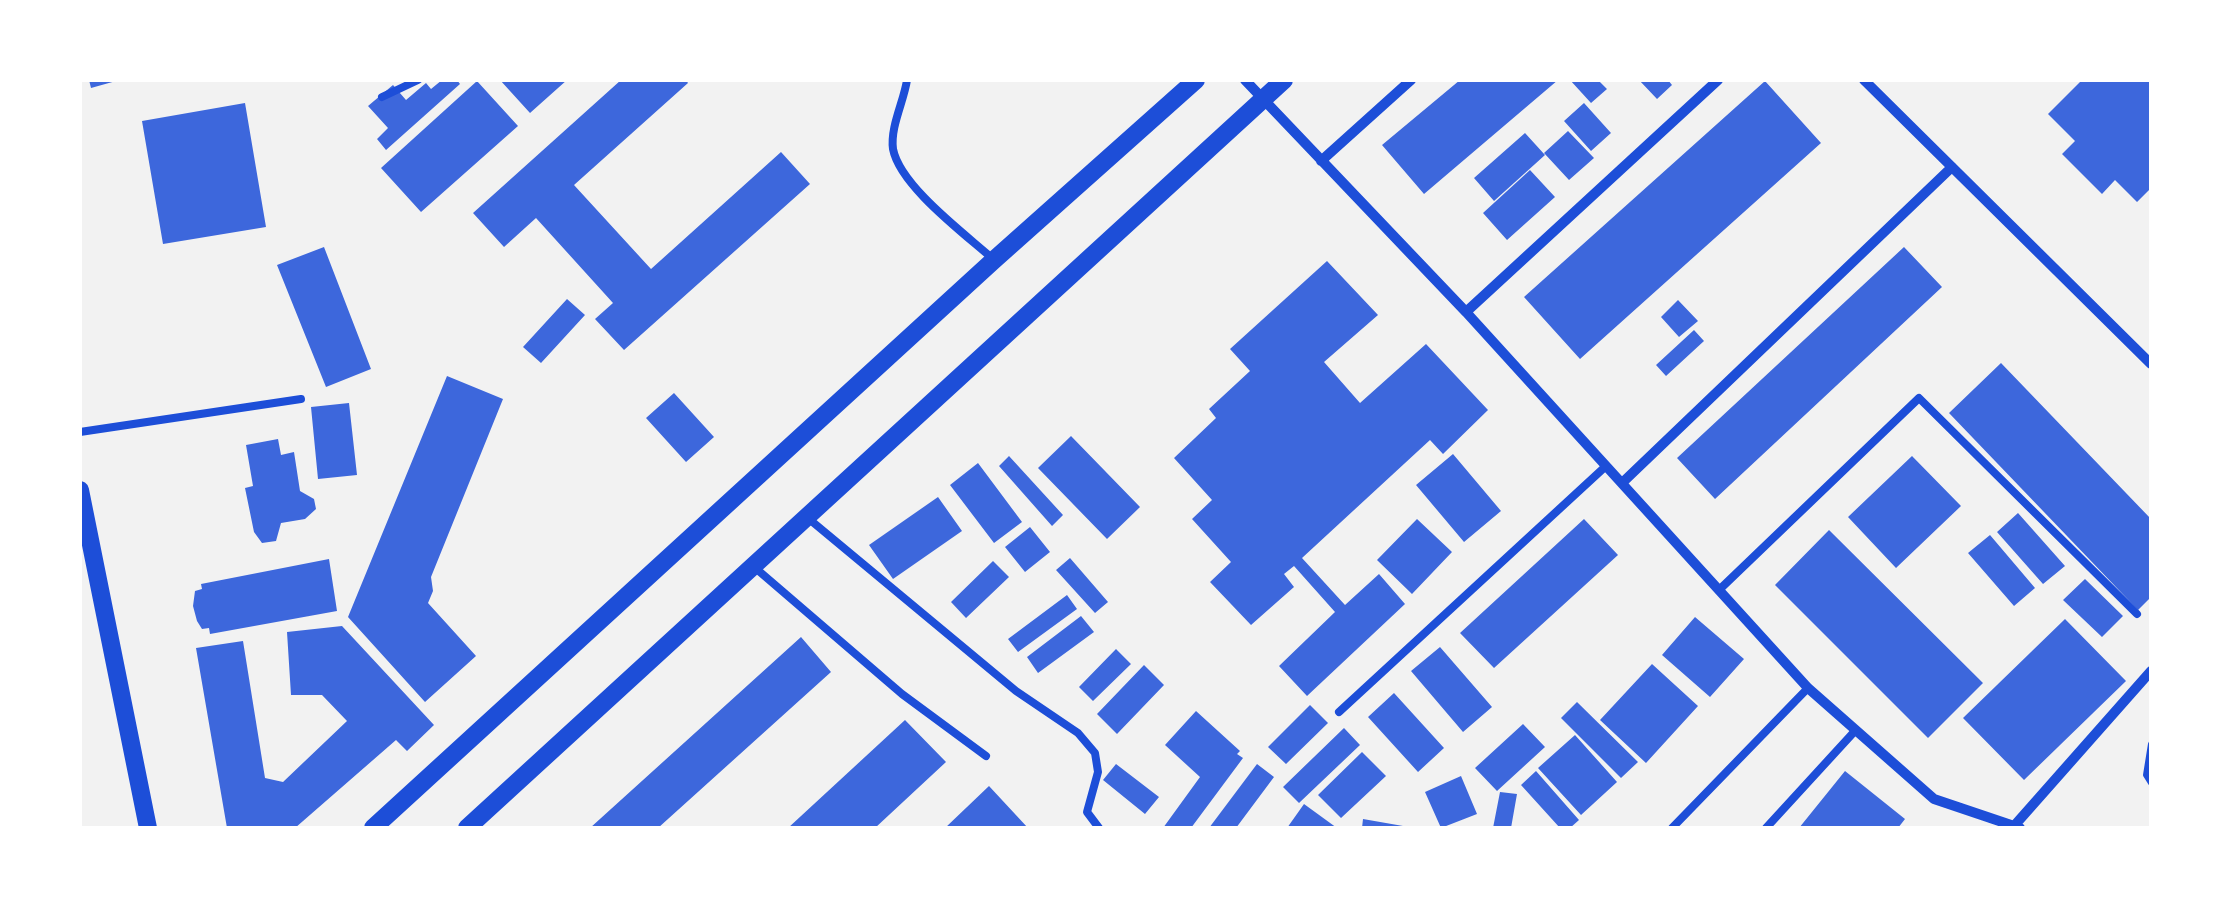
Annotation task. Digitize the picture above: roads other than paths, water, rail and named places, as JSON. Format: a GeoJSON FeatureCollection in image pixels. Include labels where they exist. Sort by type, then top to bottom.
{"type":"FeatureCollection","features":[{"type":"Feature","properties":{"kind":"street"},"geometry":{"type":"LineString","coordinates":[[373,828],[1196,80]]}},
{"type":"Feature","properties":{"kind":"street"},"geometry":{"type":"LineString","coordinates":[[1245,80],[1466,312],[1808,688],[1934,799],[2017,827],[2151,672]]}},
{"type":"Feature","properties":{"kind":"street"},"geometry":{"type":"LineString","coordinates":[[467,828],[1284,80]]}},
{"type":"Feature","properties":{"kind":"street"},"geometry":{"type":"LineString","coordinates":[[1321,161],[1412,80]]}},
{"type":"Feature","properties":{"kind":"street"},"geometry":{"type":"LineString","coordinates":[[1466,312],[1718,80]]}},
{"type":"Feature","properties":{"kind":"street"},"geometry":{"type":"LineString","coordinates":[[1864,80],[2151,364]]}},
{"type":"Feature","properties":{"kind":"street"},"geometry":{"type":"LineString","coordinates":[[1622,483],[1952,168]]}},
{"type":"Feature","properties":{"kind":"street"},"geometry":{"type":"LineString","coordinates":[[80,490],[148,828]]}},
{"type":"Feature","properties":{"kind":"lane"},"geometry":{"type":"LineString","coordinates":[[382,97],[418,80]]}},
{"type":"Feature","properties":{"kind":"lane"},"geometry":{"type":"LineString","coordinates":[[908,80],[893,149],[902,168],[925,200],[994,260]]}},
{"type":"Feature","properties":{"kind":"lane"},"geometry":{"type":"LineString","coordinates":[[1719,590],[1919,398],[2137,614]]}},
{"type":"Feature","properties":{"kind":"lane"},"geometry":{"type":"LineString","coordinates":[[80,432],[301,399]]}},
{"type":"Feature","properties":{"kind":"lane"},"geometry":{"type":"LineString","coordinates":[[1339,712],[1606,466]]}},
{"type":"Feature","properties":{"kind":"lane"},"geometry":{"type":"LineString","coordinates":[[806,516],[1016,691],[1078,733],[1095,752],[1098,772],[1087,812],[1099,828]]}},
{"type":"Feature","properties":{"kind":"lane"},"geometry":{"type":"LineString","coordinates":[[753,566],[902,694],[986,756]]}},
{"type":"Feature","properties":{"kind":"lane"},"geometry":{"type":"LineString","coordinates":[[1672,828],[1808,688]]}},
{"type":"Feature","properties":{"kind":"lane"},"geometry":{"type":"LineString","coordinates":[[1766,828],[1854,732]]}}]}
